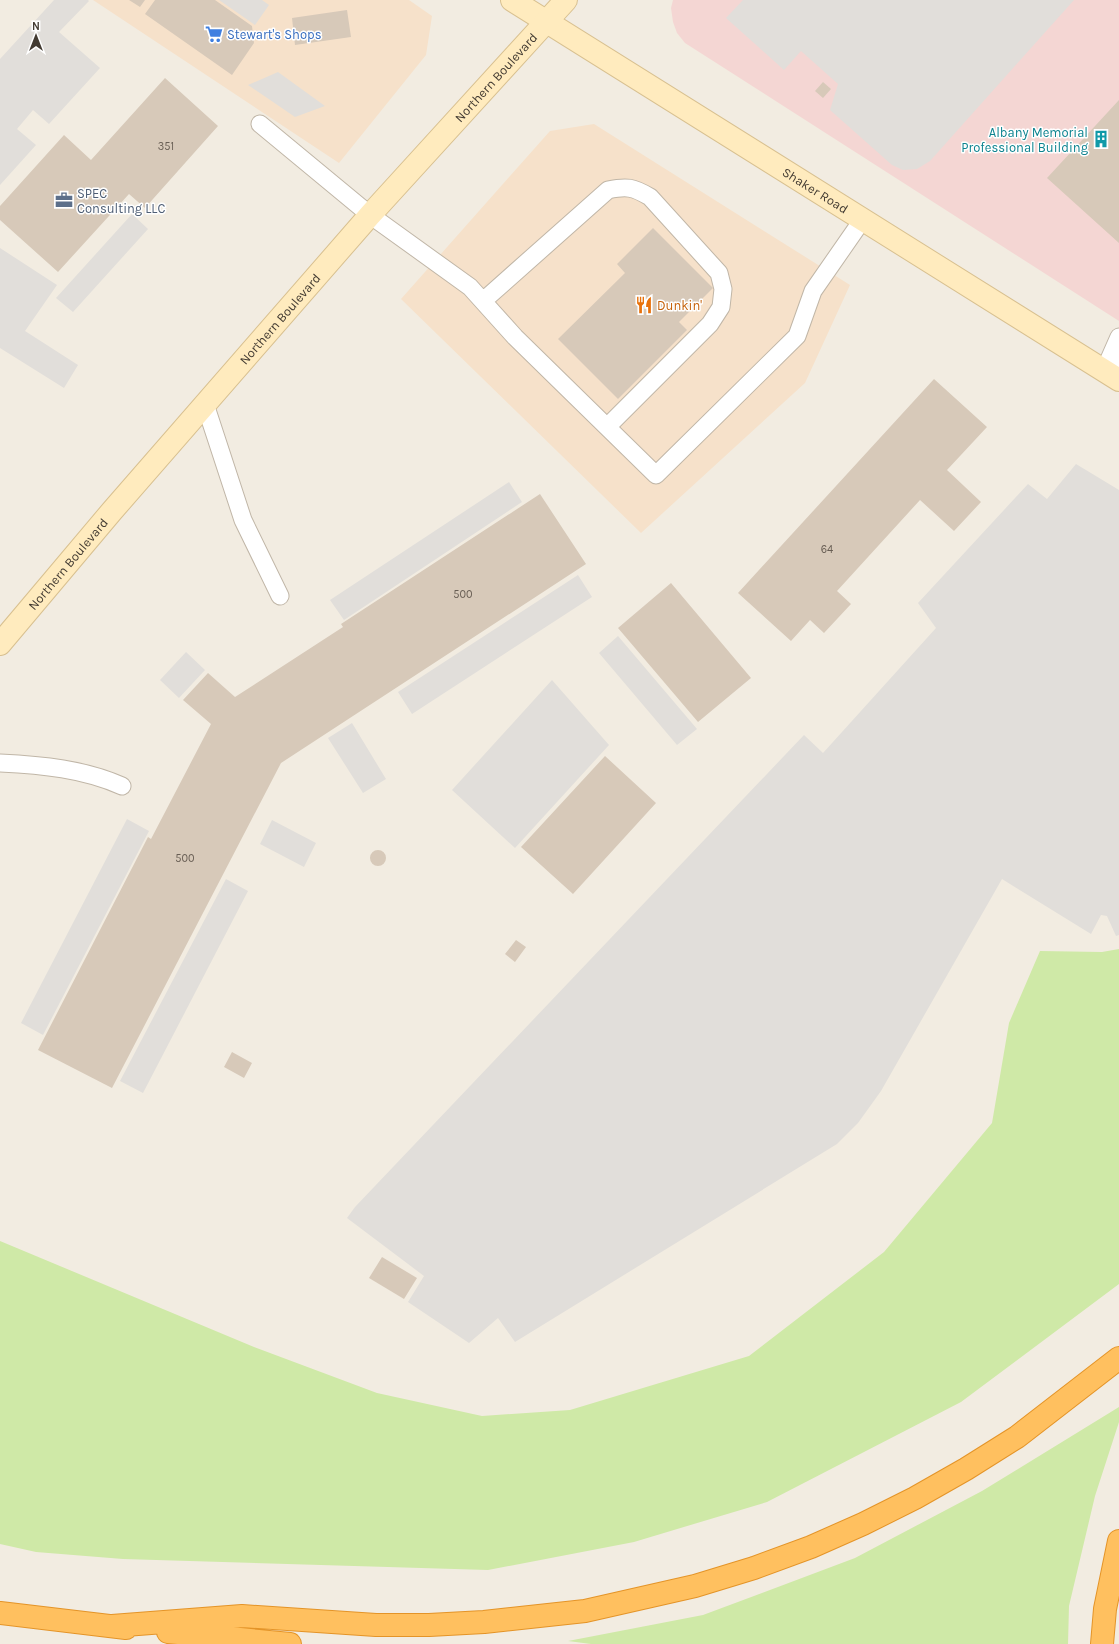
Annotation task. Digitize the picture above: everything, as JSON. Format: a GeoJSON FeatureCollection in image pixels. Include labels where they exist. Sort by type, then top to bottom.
{"type":"FeatureCollection","features":[{"type":"Feature","properties":{"kind":"highway"},"geometry":{"type":"LineString","coordinates":[[112,1626],[242,1616],[376,1625],[428,1625],[484,1622],[585,1611],[695,1586],[754,1568],[811,1547],[863,1524],[915,1498],[966,1469],[1017,1437],[1119,1358]]}},
{"type":"Feature","properties":{"kind":"highway"},"geometry":{"type":"LineString","coordinates":[[1102,1644],[1105,1609],[1119,1540]]}},
{"type":"Feature","properties":{"kind":"highway"},"geometry":{"type":"LineString","coordinates":[[0,1613],[290,1644]]}},
{"type":"Feature","properties":{"kind":"main road","name":"Shaker Road"},"geometry":{"type":"LineString","coordinates":[[512,0],[863,219],[1114,371]]}},
{"type":"Feature","properties":{"kind":"main road","name":"Northern Boulevard"},"geometry":{"type":"LineString","coordinates":[[0,644],[205,404],[370,215],[566,0]]}},
{"type":"Feature","properties":{"kind":"lane"},"geometry":{"type":"LineString","coordinates":[[260,124],[370,215],[470,287],[515,338],[656,475],[797,336],[813,291],[863,219]]}},
{"type":"Feature","properties":{"kind":"lane"},"geometry":{"type":"LineString","coordinates":[[483,301],[608,190],[622,187],[636,189],[650,197],[719,273],[723,290],[721,307],[710,324],[607,427]]}},
{"type":"Feature","properties":{"kind":"lane"},"geometry":{"type":"LineString","coordinates":[[1114,371],[1119,337]]}},
{"type":"Feature","properties":{"kind":"lane"},"geometry":{"type":"LineString","coordinates":[[205,404],[243,520],[280,596]]}},
{"type":"Feature","properties":{"kind":"lane"},"geometry":{"type":"LineString","coordinates":[[0,763],[27,764],[68,769],[105,779],[122,786]]}},
{"type":"Feature","properties":{"kind":"shaded area"},"geometry":{"type":"Polygon","coordinates":[[[54,0],[89,1],[59,32],[100,68],[49,124],[33,110],[17,129],[36,145],[0,185],[0,59],[54,0]]]}},
{"type":"Feature","properties":{"kind":"shaded area"},"geometry":{"type":"Polygon","coordinates":[[[93,0],[409,0],[432,16],[426,55],[339,163],[93,0]]]}},
{"type":"Feature","properties":{"kind":"shaded area"},"geometry":{"type":"Polygon","coordinates":[[[219,0],[262,0],[269,5],[255,25],[219,0]]]}},
{"type":"Feature","properties":{"kind":"shaded area"},"geometry":{"type":"Polygon","coordinates":[[[673,0],[1119,0],[1119,321],[685,43],[677,33],[673,22],[671,8],[673,0]]]}},
{"type":"Feature","properties":{"kind":"shaded area"},"geometry":{"type":"Polygon","coordinates":[[[743,0],[1074,0],[930,161],[917,169],[903,170],[892,165],[830,110],[838,84],[801,51],[784,70],[726,18],[743,0]]]}},
{"type":"Feature","properties":{"kind":"shaded area"},"geometry":{"type":"Polygon","coordinates":[[[278,72],[325,106],[295,117],[248,85],[278,72]]]}},
{"type":"Feature","properties":{"kind":"shaded area"},"geometry":{"type":"Polygon","coordinates":[[[594,124],[850,285],[805,383],[641,533],[401,299],[550,131],[594,124]]]}},
{"type":"Feature","properties":{"kind":"shaded area"},"geometry":{"type":"Polygon","coordinates":[[[132,214],[148,229],[73,312],[56,298],[132,214]]]}},
{"type":"Feature","properties":{"kind":"shaded area"},"geometry":{"type":"Polygon","coordinates":[[[0,248],[57,285],[25,331],[78,365],[64,388],[0,348],[0,248]]]}},
{"type":"Feature","properties":{"kind":"shaded area"},"geometry":{"type":"Polygon","coordinates":[[[1076,464],[1119,490],[1119,935],[1116,936],[1107,916],[1101,915],[1091,934],[1002,879],[881,1091],[858,1123],[837,1144],[515,1342],[498,1318],[469,1343],[408,1302],[424,1276],[347,1218],[355,1207],[804,735],[823,753],[936,628],[918,603],[1028,484],[1047,499],[1076,464]]]}},
{"type":"Feature","properties":{"kind":"shaded area"},"geometry":{"type":"Polygon","coordinates":[[[509,482],[522,502],[344,620],[330,600],[509,482]]]}},
{"type":"Feature","properties":{"kind":"shaded area"},"geometry":{"type":"Polygon","coordinates":[[[578,575],[592,597],[412,714],[398,692],[578,575]]]}},
{"type":"Feature","properties":{"kind":"shaded area"},"geometry":{"type":"Polygon","coordinates":[[[618,636],[697,729],[677,745],[599,653],[618,636]]]}},
{"type":"Feature","properties":{"kind":"shaded area"},"geometry":{"type":"Polygon","coordinates":[[[186,652],[205,670],[179,698],[160,680],[186,652]]]}},
{"type":"Feature","properties":{"kind":"shaded area"},"geometry":{"type":"Polygon","coordinates":[[[552,680],[609,745],[515,848],[452,790],[552,680]]]}},
{"type":"Feature","properties":{"kind":"shaded area"},"geometry":{"type":"Polygon","coordinates":[[[352,723],[386,779],[363,793],[328,738],[352,723]]]}},
{"type":"Feature","properties":{"kind":"shaded area"},"geometry":{"type":"Polygon","coordinates":[[[127,819],[149,831],[43,1035],[21,1023],[127,819]]]}},
{"type":"Feature","properties":{"kind":"shaded area"},"geometry":{"type":"Polygon","coordinates":[[[272,820],[316,843],[304,867],[260,844],[272,820]]]}},
{"type":"Feature","properties":{"kind":"shaded area"},"geometry":{"type":"Polygon","coordinates":[[[226,879],[248,891],[143,1093],[120,1081],[226,879]]]}},
{"type":"Feature","properties":{"kind":"green space"},"geometry":{"type":"Polygon","coordinates":[[[1119,949],[1119,1284],[961,1402],[767,1502],[634,1542],[488,1570],[123,1559],[36,1552],[0,1544],[0,1241],[254,1347],[377,1393],[482,1416],[570,1410],[749,1356],[884,1252],[992,1123],[1009,1023],[1040,951],[1102,952],[1119,949]]]}},
{"type":"Feature","properties":{"kind":"green space"},"geometry":{"type":"Polygon","coordinates":[[[1119,1407],[1119,1422],[1095,1496],[1069,1606],[1068,1644],[591,1644],[568,1641],[703,1615],[855,1558],[982,1491],[1119,1407]]]}},
{"type":"Feature","properties":{"kind":"building"},"geometry":{"type":"Polygon","coordinates":[[[129,0],[145,0],[140,7],[129,0]]]}},
{"type":"Feature","properties":{"kind":"building","name":"Stewart's Shops"},"geometry":{"type":"Polygon","coordinates":[[[155,0],[215,0],[252,26],[254,43],[232,75],[145,14],[155,0]]]}},
{"type":"Feature","properties":{"kind":"building","name":"Stewart's Shops"},"geometry":{"type":"Polygon","coordinates":[[[347,10],[351,37],[295,45],[292,18],[347,10]]]}},
{"type":"Feature","properties":{"kind":"building"},"geometry":{"type":"Polygon","coordinates":[[[165,78],[218,126],[145,208],[129,194],[58,272],[0,220],[0,206],[64,135],[91,160],[165,78]]]}},
{"type":"Feature","properties":{"kind":"building"},"geometry":{"type":"Polygon","coordinates":[[[823,82],[831,89],[823,98],[815,91],[823,82]]]}},
{"type":"Feature","properties":{"kind":"building","name":"Albany Memorial Professional Building"},"geometry":{"type":"Polygon","coordinates":[[[1119,100],[1119,243],[1047,178],[1119,100]]]}},
{"type":"Feature","properties":{"kind":"building","name":"Dunkin'"},"geometry":{"type":"Polygon","coordinates":[[[653,228],[713,288],[679,322],[687,330],[618,399],[558,339],[625,273],[617,264],[653,228]]]}},
{"type":"Feature","properties":{"kind":"building"},"geometry":{"type":"Polygon","coordinates":[[[934,379],[987,427],[947,470],[981,502],[954,531],[920,500],[837,591],[851,604],[824,633],[810,620],[791,641],[738,593],[934,379]]]}},
{"type":"Feature","properties":{"kind":"building"},"geometry":{"type":"Polygon","coordinates":[[[540,494],[586,564],[281,763],[112,1088],[38,1050],[148,837],[151,839],[211,724],[183,700],[208,673],[235,697],[343,627],[341,624],[540,494]]]}},
{"type":"Feature","properties":{"kind":"building"},"geometry":{"type":"Polygon","coordinates":[[[671,583],[751,678],[698,722],[618,628],[671,583]]]}},
{"type":"Feature","properties":{"kind":"building"},"geometry":{"type":"Polygon","coordinates":[[[605,756],[656,803],[573,894],[521,847],[605,756]]]}},
{"type":"Feature","properties":{"kind":"building"},"geometry":{"type":"Polygon","coordinates":[[[375,850],[381,850],[386,855],[384,864],[381,866],[375,866],[370,861],[370,855],[375,850]]]}},
{"type":"Feature","properties":{"kind":"building"},"geometry":{"type":"Polygon","coordinates":[[[516,940],[526,947],[515,962],[505,954],[516,940]]]}},
{"type":"Feature","properties":{"kind":"building"},"geometry":{"type":"Polygon","coordinates":[[[232,1052],[252,1063],[244,1078],[224,1067],[232,1052]]]}},
{"type":"Feature","properties":{"kind":"building"},"geometry":{"type":"Polygon","coordinates":[[[382,1257],[417,1278],[404,1299],[369,1278],[382,1257]]]}},
{"type":"Feature","properties":{"kind":"place","name":"Stewart's Shops"},"geometry":{"type":"Point","coordinates":[214,34]}},
{"type":"Feature","properties":{"kind":"place","name":"Albany Memorial Professional Building"},"geometry":{"type":"Point","coordinates":[1101,139]}},
{"type":"Feature","properties":{"kind":"place","name":"SPEC Consulting LLC"},"geometry":{"type":"Point","coordinates":[64,200]}},
{"type":"Feature","properties":{"kind":"place","name":"Dunkin'"},"geometry":{"type":"Point","coordinates":[644,305]}}]}
